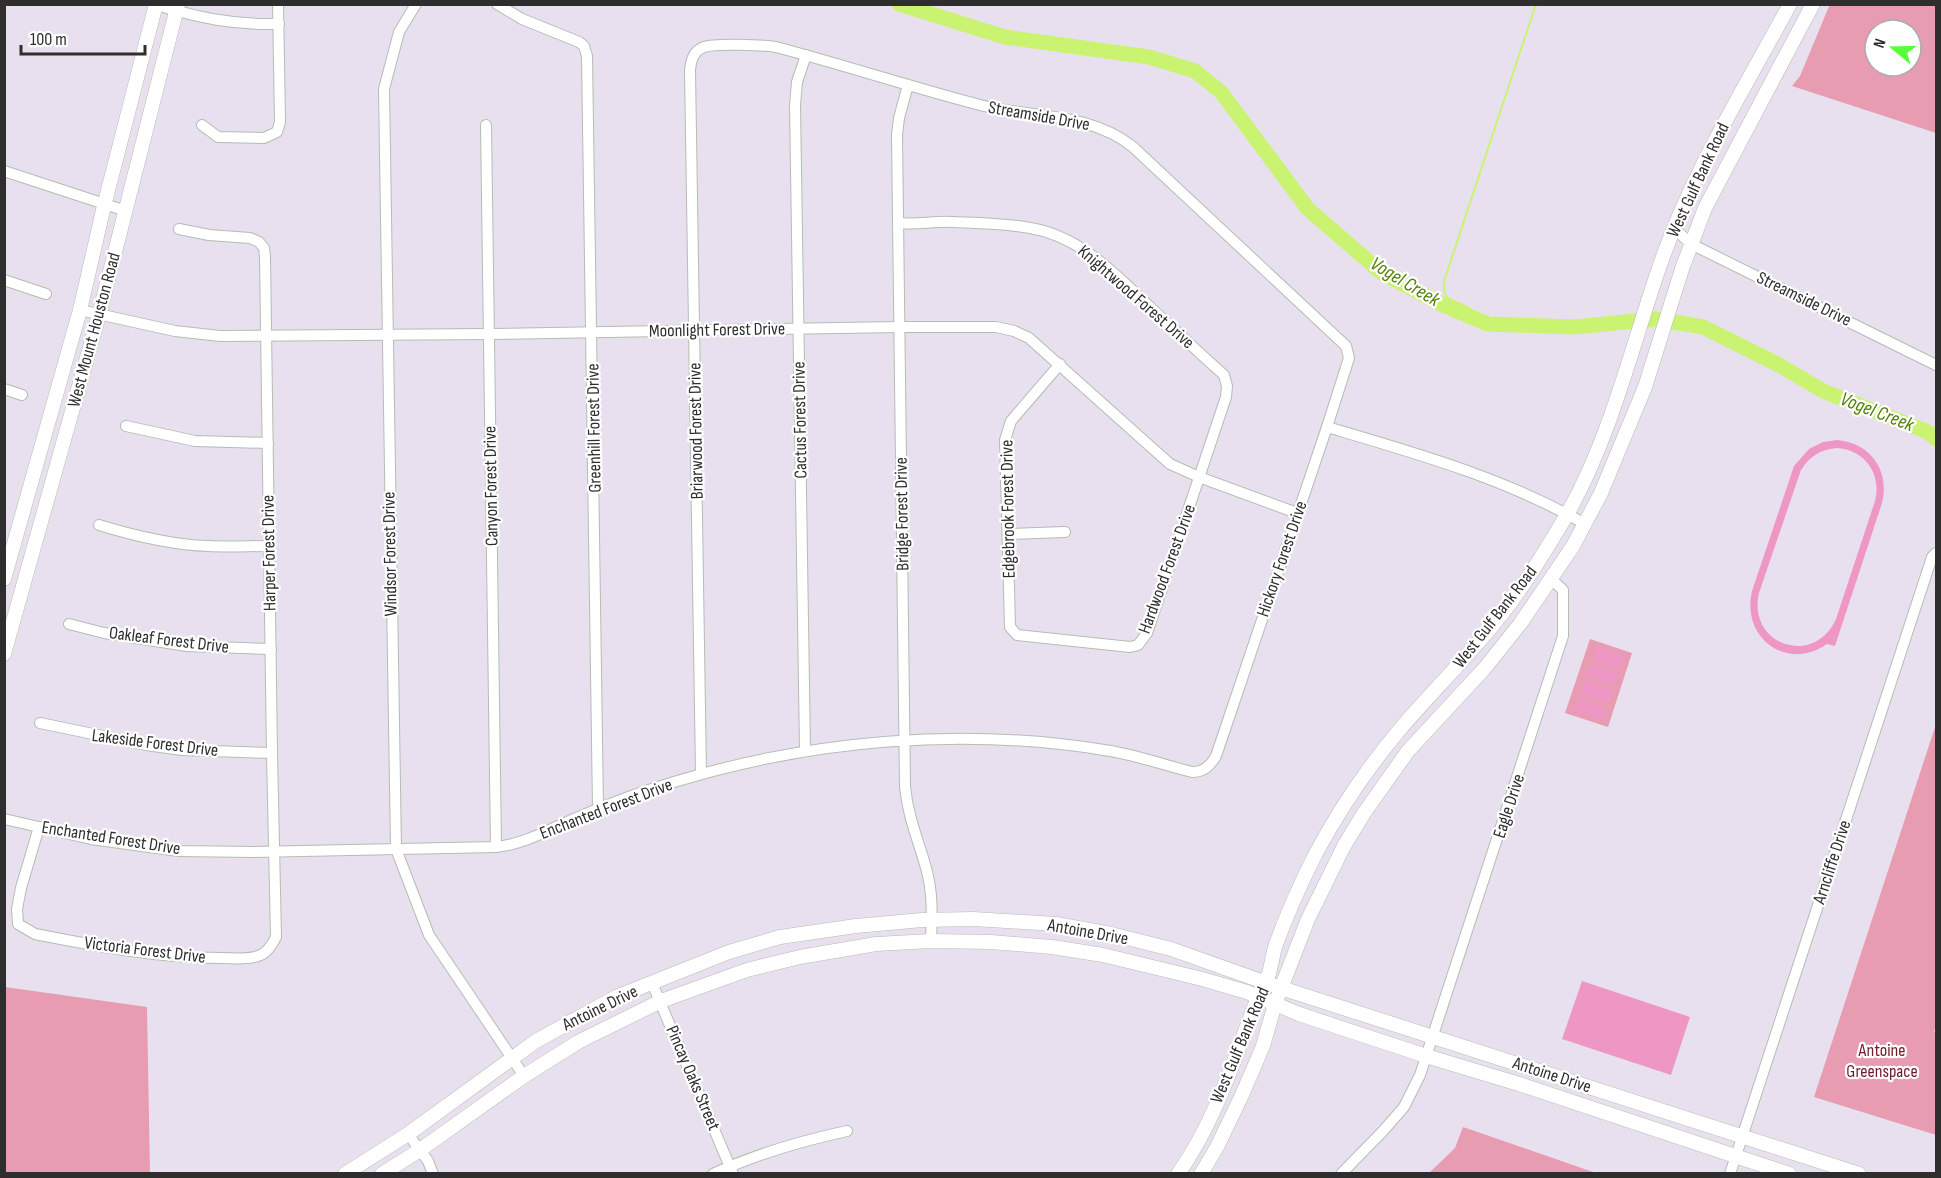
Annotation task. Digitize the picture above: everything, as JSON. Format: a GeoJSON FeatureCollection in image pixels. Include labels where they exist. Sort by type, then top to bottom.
{"type":"FeatureCollection","features":[{"type":"Feature","properties":{"kind":"main road","name":"West Gulf Bank Road"},"geometry":{"type":"LineString","coordinates":[[1178,1173],[1209,1119],[1239,1052],[1266,982],[1289,911],[1316,854],[1372,765],[1402,727],[1494,623],[1534,569],[1567,514],[1594,458],[1674,228],[1705,158],[1790,4]]}},
{"type":"Feature","properties":{"kind":"main road","name":"West Gulf Bank Road"},"geometry":{"type":"LineString","coordinates":[[1201,1173],[1227,1127],[1263,1046],[1275,1004],[1308,920],[1333,866],[1364,813],[1408,751],[1484,669],[1509,638],[1551,579],[1585,524],[1615,460],[1648,376],[1705,208],[1813,4]]}},
{"type":"Feature","properties":{"kind":"main road","name":"West Mount Houston Road"},"geometry":{"type":"LineString","coordinates":[[4,579],[80,310],[104,206],[156,5]]}},
{"type":"Feature","properties":{"kind":"main road","name":"West Mount Houston Road"},"geometry":{"type":"LineString","coordinates":[[4,654],[99,315],[177,8]]}},
{"type":"Feature","properties":{"kind":"main road"},"geometry":{"type":"LineString","coordinates":[[1755,70],[1774,80]]}},
{"type":"Feature","properties":{"kind":"main road"},"geometry":{"type":"LineString","coordinates":[[1627,368],[1648,376]]}},
{"type":"Feature","properties":{"kind":"main road"},"geometry":{"type":"LineString","coordinates":[[1494,623],[1509,638]]}},
{"type":"Feature","properties":{"kind":"main road"},"geometry":{"type":"LineString","coordinates":[[1316,854],[1333,866]]}},
{"type":"Feature","properties":{"kind":"main road"},"geometry":{"type":"LineString","coordinates":[[1289,911],[1308,920]]}},
{"type":"Feature","properties":{"kind":"main road","name":"Antoine Drive"},"geometry":{"type":"LineString","coordinates":[[345,1173],[408,1134],[536,1041],[616,997],[729,952],[780,937],[856,926],[932,920],[1010,921],[1074,927],[1171,949],[1281,988],[1859,1173]]}},
{"type":"Feature","properties":{"kind":"main road","name":"Antoine Drive"},"geometry":{"type":"LineString","coordinates":[[382,1173],[420,1150],[524,1076],[578,1042],[661,1001],[747,970],[800,957],[876,944],[931,941],[1052,947],[1103,955],[1202,979],[1426,1056],[1789,1173]]}},
{"type":"Feature","properties":{"kind":"main road"},"geometry":{"type":"LineString","coordinates":[[1609,1114],[1615,1095]]}},
{"type":"Feature","properties":{"kind":"main road"},"geometry":{"type":"LineString","coordinates":[[1668,1134],[1675,1114]]}},
{"type":"Feature","properties":{"kind":"main road"},"geometry":{"type":"LineString","coordinates":[[1209,1119],[1227,1127]]}},
{"type":"Feature","properties":{"kind":"street"},"geometry":{"type":"LineString","coordinates":[[202,125],[218,137],[264,138],[277,132],[280,122],[278,4]]}},
{"type":"Feature","properties":{"kind":"street","name":"Windsor Forest Drive"},"geometry":{"type":"LineString","coordinates":[[416,4],[399,32],[384,89],[386,335],[396,849],[429,935],[524,1076]]}},
{"type":"Feature","properties":{"kind":"street","name":"Greenhill Forest Drive"},"geometry":{"type":"LineString","coordinates":[[497,4],[522,20],[579,42],[587,56],[598,808]]}},
{"type":"Feature","properties":{"kind":"street"},"geometry":{"type":"LineString","coordinates":[[156,5],[177,8],[201,18],[246,25],[279,24]]}},
{"type":"Feature","properties":{"kind":"street","name":"Streamside Drive"},"geometry":{"type":"LineString","coordinates":[[695,54],[703,47],[762,45],[806,55],[981,105],[1084,123],[1115,134],[1133,147],[1346,346]]}},
{"type":"Feature","properties":{"kind":"street","name":"Briarwood Forest Drive"},"geometry":{"type":"LineString","coordinates":[[695,54],[691,60],[690,70],[701,774]]}},
{"type":"Feature","properties":{"kind":"street","name":"Cactus Forest Drive"},"geometry":{"type":"LineString","coordinates":[[805,750],[795,105],[797,82],[806,55]]}},
{"type":"Feature","properties":{"kind":"street","name":"Bridge Forest Drive"},"geometry":{"type":"LineString","coordinates":[[908,85],[897,135],[905,787],[907,809],[930,886],[931,941]]}},
{"type":"Feature","properties":{"kind":"street","name":"Canyon Forest Drive"},"geometry":{"type":"LineString","coordinates":[[486,125],[496,847]]}},
{"type":"Feature","properties":{"kind":"street"},"geometry":{"type":"LineString","coordinates":[[4,171],[104,206],[126,211]]}},
{"type":"Feature","properties":{"kind":"street","name":"Knightwood Forest Drive"},"geometry":{"type":"LineString","coordinates":[[898,223],[995,223],[1054,234],[1078,245],[1107,267],[1224,375]]}},
{"type":"Feature","properties":{"kind":"street","name":"Streamside Drive"},"geometry":{"type":"LineString","coordinates":[[1674,228],[1691,244],[1936,365]]}},
{"type":"Feature","properties":{"kind":"street","name":"Harper Forest Drive"},"geometry":{"type":"LineString","coordinates":[[179,229],[209,235],[250,238],[264,249],[266,257],[265,336],[276,937],[272,946]]}},
{"type":"Feature","properties":{"kind":"street"},"geometry":{"type":"LineString","coordinates":[[4,280],[46,294]]}},
{"type":"Feature","properties":{"kind":"street","name":"Moonlight Forest Drive"},"geometry":{"type":"LineString","coordinates":[[80,310],[202,335],[489,334],[900,327],[1006,329],[1029,338],[1170,464],[1297,513]]}},
{"type":"Feature","properties":{"kind":"street","name":"Hickory Forest Drive"},"geometry":{"type":"LineString","coordinates":[[1205,769],[1216,756],[1327,427],[1349,358],[1346,346]]}},
{"type":"Feature","properties":{"kind":"street","name":"Edgebrook Forest Drive"},"geometry":{"type":"LineString","coordinates":[[1017,634],[1010,627],[1005,440],[1011,421],[1060,364]]}},
{"type":"Feature","properties":{"kind":"street","name":"Hardwood Forest Drive"},"geometry":{"type":"LineString","coordinates":[[1017,634],[1125,648],[1138,645],[1147,633],[1226,397],[1227,386],[1224,375]]}},
{"type":"Feature","properties":{"kind":"street"},"geometry":{"type":"LineString","coordinates":[[4,390],[22,395]]}},
{"type":"Feature","properties":{"kind":"street"},"geometry":{"type":"LineString","coordinates":[[126,426],[195,441],[268,443]]}},
{"type":"Feature","properties":{"kind":"street"},"geometry":{"type":"LineString","coordinates":[[1327,427],[1424,456],[1520,491],[1585,524]]}},
{"type":"Feature","properties":{"kind":"street"},"geometry":{"type":"LineString","coordinates":[[99,525],[135,536],[171,542],[207,546],[269,546]]}},
{"type":"Feature","properties":{"kind":"street"},"geometry":{"type":"LineString","coordinates":[[1008,534],[1065,532]]}},
{"type":"Feature","properties":{"kind":"street","name":"Arncliffe Drive"},"geometry":{"type":"LineString","coordinates":[[1730,1173],[1932,557],[1936,553]]}},
{"type":"Feature","properties":{"kind":"street","name":"Eagle Drive"},"geometry":{"type":"LineString","coordinates":[[1341,1173],[1404,1107],[1420,1075],[1563,636],[1563,590],[1551,579]]}},
{"type":"Feature","properties":{"kind":"street","name":"Oakleaf Forest Drive"},"geometry":{"type":"LineString","coordinates":[[69,624],[104,633],[187,646],[271,649]]}},
{"type":"Feature","properties":{"kind":"street","name":"Lakeside Forest Drive"},"geometry":{"type":"LineString","coordinates":[[40,723],[146,745],[182,750],[272,753]]}},
{"type":"Feature","properties":{"kind":"street","name":"Enchanted Forest Drive"},"geometry":{"type":"LineString","coordinates":[[4,819],[91,839],[153,848],[213,852],[496,847],[526,840],[623,798],[701,774],[805,750],[953,739],[1041,742],[1107,750],[1192,772],[1205,769]]}},
{"type":"Feature","properties":{"kind":"street","name":"Victoria Forest Drive"},"geometry":{"type":"LineString","coordinates":[[39,827],[17,909],[18,924],[24,929],[44,936],[117,950],[160,954],[250,958],[261,956],[272,946]]}},
{"type":"Feature","properties":{"kind":"street","name":"Pincay Oaks Street"},"geometry":{"type":"LineString","coordinates":[[652,983],[731,1170]]}},
{"type":"Feature","properties":{"kind":"street"},"geometry":{"type":"LineString","coordinates":[[713,1173],[731,1170],[804,1140],[847,1131]]}},
{"type":"Feature","properties":{"kind":"street"},"geometry":{"type":"LineString","coordinates":[[408,1134],[434,1173]]}},
{"type":"Feature","properties":{"kind":"green space"},"geometry":{"type":"Polygon","coordinates":[[[1830,4],[1936,5],[1936,133],[1792,86],[1800,76],[1830,4]]]}},
{"type":"Feature","properties":{"kind":"green space"},"geometry":{"type":"Polygon","coordinates":[[[1590,639],[1632,653],[1608,727],[1565,713],[1590,639]]]}},
{"type":"Feature","properties":{"kind":"green space","name":"Antoine Greenspace"},"geometry":{"type":"Polygon","coordinates":[[[1936,724],[1936,1024],[1934,1032],[1936,1033],[1936,1135],[1814,1097],[1936,724]]]}},
{"type":"Feature","properties":{"kind":"green space"},"geometry":{"type":"Polygon","coordinates":[[[5,987],[147,1007],[150,1173],[5,1173],[5,987]]]}},
{"type":"Feature","properties":{"kind":"green space"},"geometry":{"type":"Polygon","coordinates":[[[1463,1127],[1596,1173],[1429,1173],[1455,1148],[1463,1127]]]}},
{"type":"Feature","properties":{"kind":"shaded area"},"geometry":{"type":"Polygon","coordinates":[[[1837,440],[1849,442],[1868,453],[1880,470],[1883,480],[1882,503],[1835,646],[1827,644],[1812,652],[1797,654],[1783,652],[1770,646],[1760,636],[1753,623],[1750,608],[1752,591],[1794,466],[1809,449],[1823,442],[1837,440]],[[1837,448],[1821,452],[1812,457],[1801,470],[1759,593],[1758,611],[1763,626],[1772,637],[1785,644],[1799,646],[1813,643],[1826,634],[1836,619],[1875,501],[1876,482],[1869,465],[1856,453],[1837,448]]]}},
{"type":"Feature","properties":{"kind":"shaded area"},"geometry":{"type":"Polygon","coordinates":[[[1596,646],[1625,656],[1620,669],[1592,659],[1596,646]]]}},
{"type":"Feature","properties":{"kind":"shaded area"},"geometry":{"type":"Polygon","coordinates":[[[1591,663],[1619,673],[1615,686],[1586,676],[1591,663]]]}},
{"type":"Feature","properties":{"kind":"shaded area"},"geometry":{"type":"Polygon","coordinates":[[[1585,681],[1614,690],[1609,704],[1580,694],[1585,681]]]}},
{"type":"Feature","properties":{"kind":"shaded area"},"geometry":{"type":"Polygon","coordinates":[[[1579,698],[1607,708],[1603,721],[1574,711],[1579,698]]]}},
{"type":"Feature","properties":{"kind":"shaded area"},"geometry":{"type":"Polygon","coordinates":[[[1582,981],[1690,1017],[1671,1075],[1562,1039],[1582,981]]]}},
{"type":"Feature","properties":{"kind":"waterway","name":"Vogel Creek"},"geometry":{"type":"LineString","coordinates":[[899,4],[1005,37],[1149,57],[1195,71],[1221,92],[1308,209],[1382,273],[1441,304],[1476,319],[1488,324],[1574,327],[1656,319],[1703,327],[1779,365],[1823,391],[1928,432],[1936,439]]}},
{"type":"Feature","properties":{"kind":"waterway"},"geometry":{"type":"LineString","coordinates":[[1476,319],[1468,308],[1447,296],[1444,281],[1536,4]]}}]}
